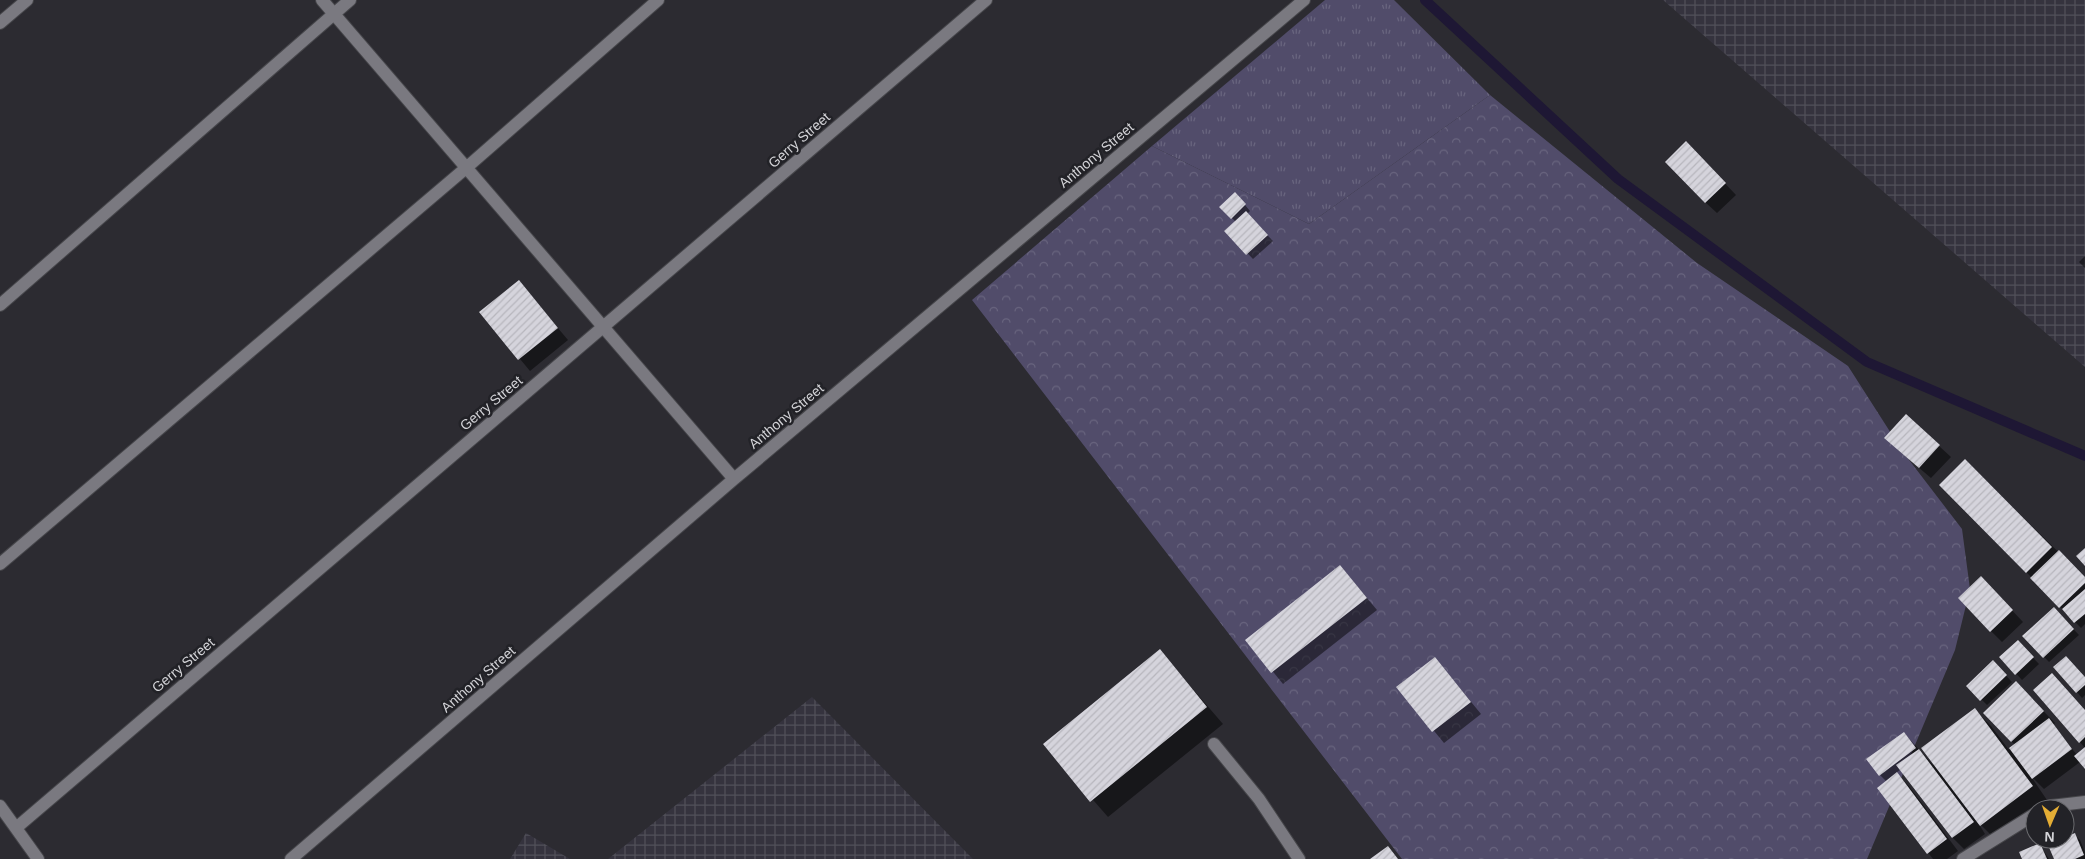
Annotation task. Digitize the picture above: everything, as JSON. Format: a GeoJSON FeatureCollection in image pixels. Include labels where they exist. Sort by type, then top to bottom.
{"type":"FeatureCollection","features":[{"type":"Feature","properties":{"kind":"street"},"geometry":{"type":"LineString","coordinates":[[0,23],[27,0]]}},
{"type":"Feature","properties":{"kind":"street"},"geometry":{"type":"LineString","coordinates":[[322,0],[734,479]]}},
{"type":"Feature","properties":{"kind":"street"},"geometry":{"type":"LineString","coordinates":[[0,305],[350,0]]}},
{"type":"Feature","properties":{"kind":"street"},"geometry":{"type":"LineString","coordinates":[[0,564],[466,168],[658,0]]}},
{"type":"Feature","properties":{"kind":"street","name":"Gerry Street"},"geometry":{"type":"LineString","coordinates":[[16,828],[986,0]]}},
{"type":"Feature","properties":{"kind":"street","name":"Anthony Street"},"geometry":{"type":"LineString","coordinates":[[291,859],[734,479],[1304,0]]}},
{"type":"Feature","properties":{"kind":"street"},"geometry":{"type":"LineString","coordinates":[[1214,744],[1259,800],[1299,859]]}},
{"type":"Feature","properties":{"kind":"street"},"geometry":{"type":"LineString","coordinates":[[0,806],[38,859]]}},
{"type":"Feature","properties":{"kind":"street"},"geometry":{"type":"LineString","coordinates":[[1963,859],[2025,820]]}},
{"type":"Feature","properties":{"kind":"shaded area"},"geometry":{"type":"Polygon","coordinates":[[[1663,0],[2085,0],[2085,367],[1663,0]]]}},
{"type":"Feature","properties":{"kind":"shaded area"},"geometry":{"type":"Polygon","coordinates":[[[812,697],[973,859],[608,859],[812,697]]]}},
{"type":"Feature","properties":{"kind":"shaded area"},"geometry":{"type":"Polygon","coordinates":[[[526,833],[570,859],[510,859],[526,833]]]}},
{"type":"Feature","properties":{"kind":"green space"},"geometry":{"type":"Polygon","coordinates":[[[1325,0],[1394,0],[1490,95],[1309,224],[1152,146],[1325,0]]]}},
{"type":"Feature","properties":{"kind":"green space"},"geometry":{"type":"Polygon","coordinates":[[[1490,95],[1697,263],[1848,366],[1903,452],[1962,529],[1970,589],[1955,650],[1867,859],[1402,859],[972,300],[1152,146],[1309,224],[1490,95]]]}},
{"type":"Feature","properties":{"kind":"building"},"geometry":{"type":"Polygon","coordinates":[[[1686,141],[1726,183],[1705,203],[1665,162],[1686,141]]]}},
{"type":"Feature","properties":{"kind":"building"},"geometry":{"type":"Polygon","coordinates":[[[1235,192],[1246,204],[1231,219],[1219,207],[1235,192]]]}},
{"type":"Feature","properties":{"kind":"building"},"geometry":{"type":"Polygon","coordinates":[[[1246,211],[1268,235],[1246,255],[1224,231],[1246,211]]]}},
{"type":"Feature","properties":{"kind":"building"},"geometry":{"type":"Polygon","coordinates":[[[519,280],[558,328],[518,360],[479,312],[519,280]]]}},
{"type":"Feature","properties":{"kind":"building"},"geometry":{"type":"Polygon","coordinates":[[[1906,414],[1940,445],[1919,468],[1884,438],[1906,414]]]}},
{"type":"Feature","properties":{"kind":"building"},"geometry":{"type":"Polygon","coordinates":[[[1965,459],[2052,547],[2026,573],[1939,485],[1965,459]]]}},
{"type":"Feature","properties":{"kind":"building"},"geometry":{"type":"Polygon","coordinates":[[[2085,548],[2085,566],[2076,556],[2085,548]]]}},
{"type":"Feature","properties":{"kind":"building"},"geometry":{"type":"Polygon","coordinates":[[[2059,550],[2085,577],[2085,583],[2059,608],[2030,578],[2059,550]]]}},
{"type":"Feature","properties":{"kind":"building"},"geometry":{"type":"Polygon","coordinates":[[[1340,565],[1367,598],[1271,673],[1245,640],[1340,565]]]}},
{"type":"Feature","properties":{"kind":"building"},"geometry":{"type":"Polygon","coordinates":[[[1981,576],[2013,610],[1990,632],[1958,598],[1981,576]]]}},
{"type":"Feature","properties":{"kind":"building"},"geometry":{"type":"Polygon","coordinates":[[[2085,589],[2085,614],[2074,623],[2062,609],[2085,589]]]}},
{"type":"Feature","properties":{"kind":"building"},"geometry":{"type":"Polygon","coordinates":[[[2054,607],[2074,629],[2043,658],[2022,636],[2054,607]]]}},
{"type":"Feature","properties":{"kind":"building"},"geometry":{"type":"Polygon","coordinates":[[[2018,640],[2034,657],[2015,675],[1999,657],[2018,640]]]}},
{"type":"Feature","properties":{"kind":"building"},"geometry":{"type":"Polygon","coordinates":[[[1160,649],[1207,707],[1090,802],[1043,744],[1160,649]]]}},
{"type":"Feature","properties":{"kind":"building"},"geometry":{"type":"Polygon","coordinates":[[[2066,656],[2085,677],[2085,685],[2076,693],[2053,667],[2066,656]]]}},
{"type":"Feature","properties":{"kind":"building"},"geometry":{"type":"Polygon","coordinates":[[[1435,657],[1471,702],[1432,732],[1396,687],[1435,657]]]}},
{"type":"Feature","properties":{"kind":"building"},"geometry":{"type":"Polygon","coordinates":[[[1993,660],[2007,675],[1980,701],[1966,686],[1993,660]]]}},
{"type":"Feature","properties":{"kind":"building"},"geometry":{"type":"Polygon","coordinates":[[[2052,673],[2085,710],[2085,737],[2079,743],[2033,690],[2052,673]]]}},
{"type":"Feature","properties":{"kind":"building"},"geometry":{"type":"Polygon","coordinates":[[[2016,681],[2044,711],[2011,742],[1983,713],[2016,681]]]}},
{"type":"Feature","properties":{"kind":"building"},"geometry":{"type":"Polygon","coordinates":[[[1975,708],[2033,786],[1980,826],[1921,748],[1975,708]]]}},
{"type":"Feature","properties":{"kind":"building"},"geometry":{"type":"Polygon","coordinates":[[[2049,718],[2072,749],[2032,779],[2009,748],[2049,718]]]}},
{"type":"Feature","properties":{"kind":"building"},"geometry":{"type":"Polygon","coordinates":[[[1904,732],[1916,748],[1879,776],[1866,759],[1904,732]]]}},
{"type":"Feature","properties":{"kind":"building"},"geometry":{"type":"Polygon","coordinates":[[[2085,747],[2085,769],[2074,756],[2085,747]]]}},
{"type":"Feature","properties":{"kind":"building"},"geometry":{"type":"Polygon","coordinates":[[[1919,749],[1974,822],[1952,838],[1896,765],[1919,749]]]}},
{"type":"Feature","properties":{"kind":"building"},"geometry":{"type":"Polygon","coordinates":[[[1897,772],[1947,839],[1927,854],[1877,788],[1897,772]]]}},
{"type":"Feature","properties":{"kind":"building"},"geometry":{"type":"Polygon","coordinates":[[[2075,833],[2084,855],[2075,859],[2054,859],[2050,849],[2075,849],[2075,833]]]}},
{"type":"Feature","properties":{"kind":"building"},"geometry":{"type":"Polygon","coordinates":[[[1388,846],[1398,859],[1370,859],[1388,846]]]}},
{"type":"Feature","properties":{"kind":"building"},"geometry":{"type":"Polygon","coordinates":[[[2026,849],[2043,849],[2047,859],[2022,859],[2019,852],[2026,849]]]}},
{"type":"Feature","properties":{"kind":"waterway"},"geometry":{"type":"LineString","coordinates":[[1425,0],[1618,179],[1867,362],[2085,456]]}}]}
